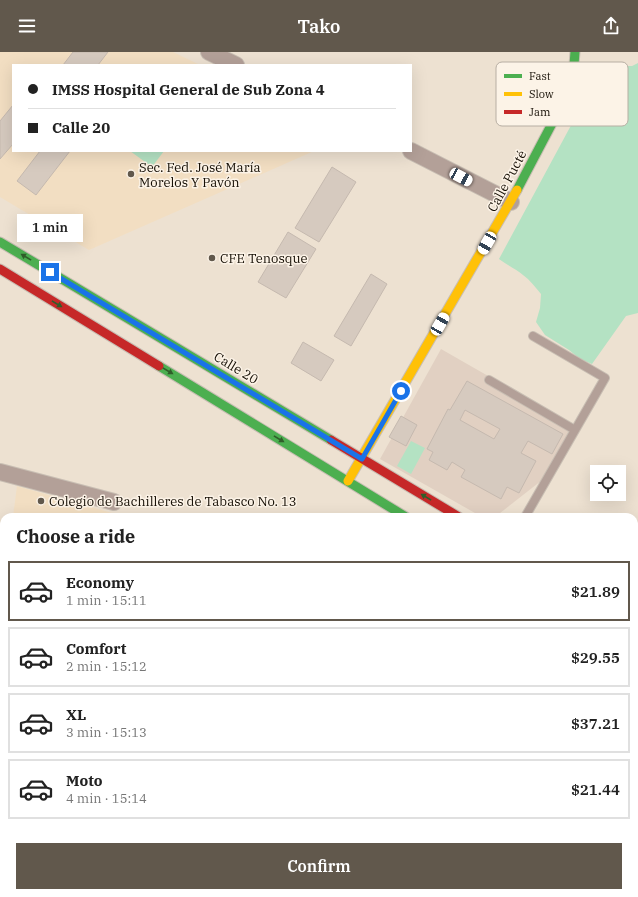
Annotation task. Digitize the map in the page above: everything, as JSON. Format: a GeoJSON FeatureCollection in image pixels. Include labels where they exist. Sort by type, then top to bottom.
{"type":"FeatureCollection","features":[{"type":"Feature","properties":{"kind":"main road","name":"Calle Pucté"},"geometry":{"type":"LineString","coordinates":[[574,62],[575,52]]}},
{"type":"Feature","properties":{"kind":"main road","name":"Calle Pucté"},"geometry":{"type":"LineString","coordinates":[[348,481],[510,202],[551,126]]}},
{"type":"Feature","properties":{"kind":"main road","name":"Calle 20"},"geometry":{"type":"LineString","coordinates":[[0,242],[44,282],[348,481],[400,513]]}},
{"type":"Feature","properties":{"kind":"main road","name":"Calle 20"},"geometry":{"type":"LineString","coordinates":[[0,269],[44,282],[362,459],[452,513]]}},
{"type":"Feature","properties":{"kind":"street"},"geometry":{"type":"LineString","coordinates":[[209,52],[234,64]]}},
{"type":"Feature","properties":{"kind":"street"},"geometry":{"type":"LineString","coordinates":[[412,152],[510,202]]}},
{"type":"Feature","properties":{"kind":"street"},"geometry":{"type":"LineString","coordinates":[[0,472],[114,502]]}},
{"type":"Feature","properties":{"kind":"lane"},"geometry":{"type":"LineString","coordinates":[[527,513],[605,378],[533,336]]}},
{"type":"Feature","properties":{"kind":"lane"},"geometry":{"type":"LineString","coordinates":[[489,380],[575,430]]}},
{"type":"Feature","properties":{"kind":"shaded area","name":"Sec. Fed. José María Morelos Y Pavón"},"geometry":{"type":"Polygon","coordinates":[[[0,52],[173,52],[198,64],[12,64],[12,152],[312,152],[89,250],[0,197],[0,52]]]}},
{"type":"Feature","properties":{"kind":"shaded area"},"geometry":{"type":"Polygon","coordinates":[[[441,349],[574,425],[546,477],[500,513],[475,513],[380,459],[441,349]]]}},
{"type":"Feature","properties":{"kind":"shaded area","name":"Colegio de Bachilleres de Tabasco No. 13"},"geometry":{"type":"Polygon","coordinates":[[[17,486],[112,513],[14,513],[17,486]]]}},
{"type":"Feature","properties":{"kind":"green space"},"geometry":{"type":"Polygon","coordinates":[[[638,63],[638,313],[626,316],[592,364],[580,359],[569,350],[545,335],[536,322],[540,308],[541,294],[526,277],[499,259],[571,126],[628,126],[628,66],[638,63]]]}},
{"type":"Feature","properties":{"kind":"green space"},"geometry":{"type":"Polygon","coordinates":[[[131,152],[163,152],[152,167],[131,152]]]}},
{"type":"Feature","properties":{"kind":"green space"},"geometry":{"type":"Polygon","coordinates":[[[411,441],[425,448],[411,474],[397,466],[411,441]]]}},
{"type":"Feature","properties":{"kind":"building"},"geometry":{"type":"Polygon","coordinates":[[[73,52],[108,52],[99,64],[64,64],[73,52]]]}},
{"type":"Feature","properties":{"kind":"building"},"geometry":{"type":"Polygon","coordinates":[[[12,106],[12,145],[0,159],[0,121],[12,106]]]}},
{"type":"Feature","properties":{"kind":"building"},"geometry":{"type":"Polygon","coordinates":[[[39,152],[69,152],[36,195],[17,181],[39,152]]]}},
{"type":"Feature","properties":{"kind":"building"},"geometry":{"type":"Polygon","coordinates":[[[332,167],[356,182],[319,242],[295,228],[332,167]]]}},
{"type":"Feature","properties":{"kind":"building"},"geometry":{"type":"Polygon","coordinates":[[[288,232],[316,249],[286,298],[258,282],[288,232]]]}},
{"type":"Feature","properties":{"kind":"building"},"geometry":{"type":"Polygon","coordinates":[[[371,274],[387,284],[351,346],[334,336],[371,274]]]}},
{"type":"Feature","properties":{"kind":"building"},"geometry":{"type":"Polygon","coordinates":[[[303,342],[334,360],[321,381],[291,363],[303,342]]]}},
{"type":"Feature","properties":{"kind":"building"},"geometry":{"type":"Polygon","coordinates":[[[467,381],[563,434],[552,454],[528,441],[521,453],[536,461],[519,493],[507,487],[501,499],[461,477],[465,470],[452,462],[447,470],[429,460],[433,452],[427,449],[448,409],[450,410],[467,381]],[[465,410],[460,420],[494,439],[500,429],[465,410]]]}},
{"type":"Feature","properties":{"kind":"building"},"geometry":{"type":"Polygon","coordinates":[[[401,416],[417,425],[406,446],[389,437],[401,416]]]}},
{"type":"Feature","properties":{"kind":"traffic: fast"},"geometry":{"type":"LineString","coordinates":[[574,62],[575,52]]}},
{"type":"Feature","properties":{"kind":"traffic: fast"},"geometry":{"type":"LineString","coordinates":[[517,190],[551,126]]}},
{"type":"Feature","properties":{"kind":"traffic: fast"},"geometry":{"type":"LineString","coordinates":[[0,242],[331,440]]}},
{"type":"Feature","properties":{"kind":"traffic: fast"},"geometry":{"type":"LineString","coordinates":[[159,366],[399,513]]}},
{"type":"Feature","properties":{"kind":"traffic: slow"},"geometry":{"type":"LineString","coordinates":[[348,481],[517,190]]}},
{"type":"Feature","properties":{"kind":"traffic: jam"},"geometry":{"type":"LineString","coordinates":[[0,269],[159,366]]}},
{"type":"Feature","properties":{"kind":"traffic: jam"},"geometry":{"type":"LineString","coordinates":[[331,440],[452,513]]}},
{"type":"Feature","properties":{"kind":"place","name":"Sec. Fed. José María Morelos Y Pavón"},"geometry":{"type":"Point","coordinates":[131,174]}},
{"type":"Feature","properties":{"kind":"place","name":"CFE Tenosque"},"geometry":{"type":"Point","coordinates":[212,258]}},
{"type":"Feature","properties":{"kind":"place","name":"Colegio de Bachilleres de Tabasco No. 13"},"geometry":{"type":"Point","coordinates":[41,501]}},
{"type":"Feature","properties":{"kind":"route"},"geometry":{"type":"LineString","coordinates":[[50,272],[362,459],[401,391]]}}]}
